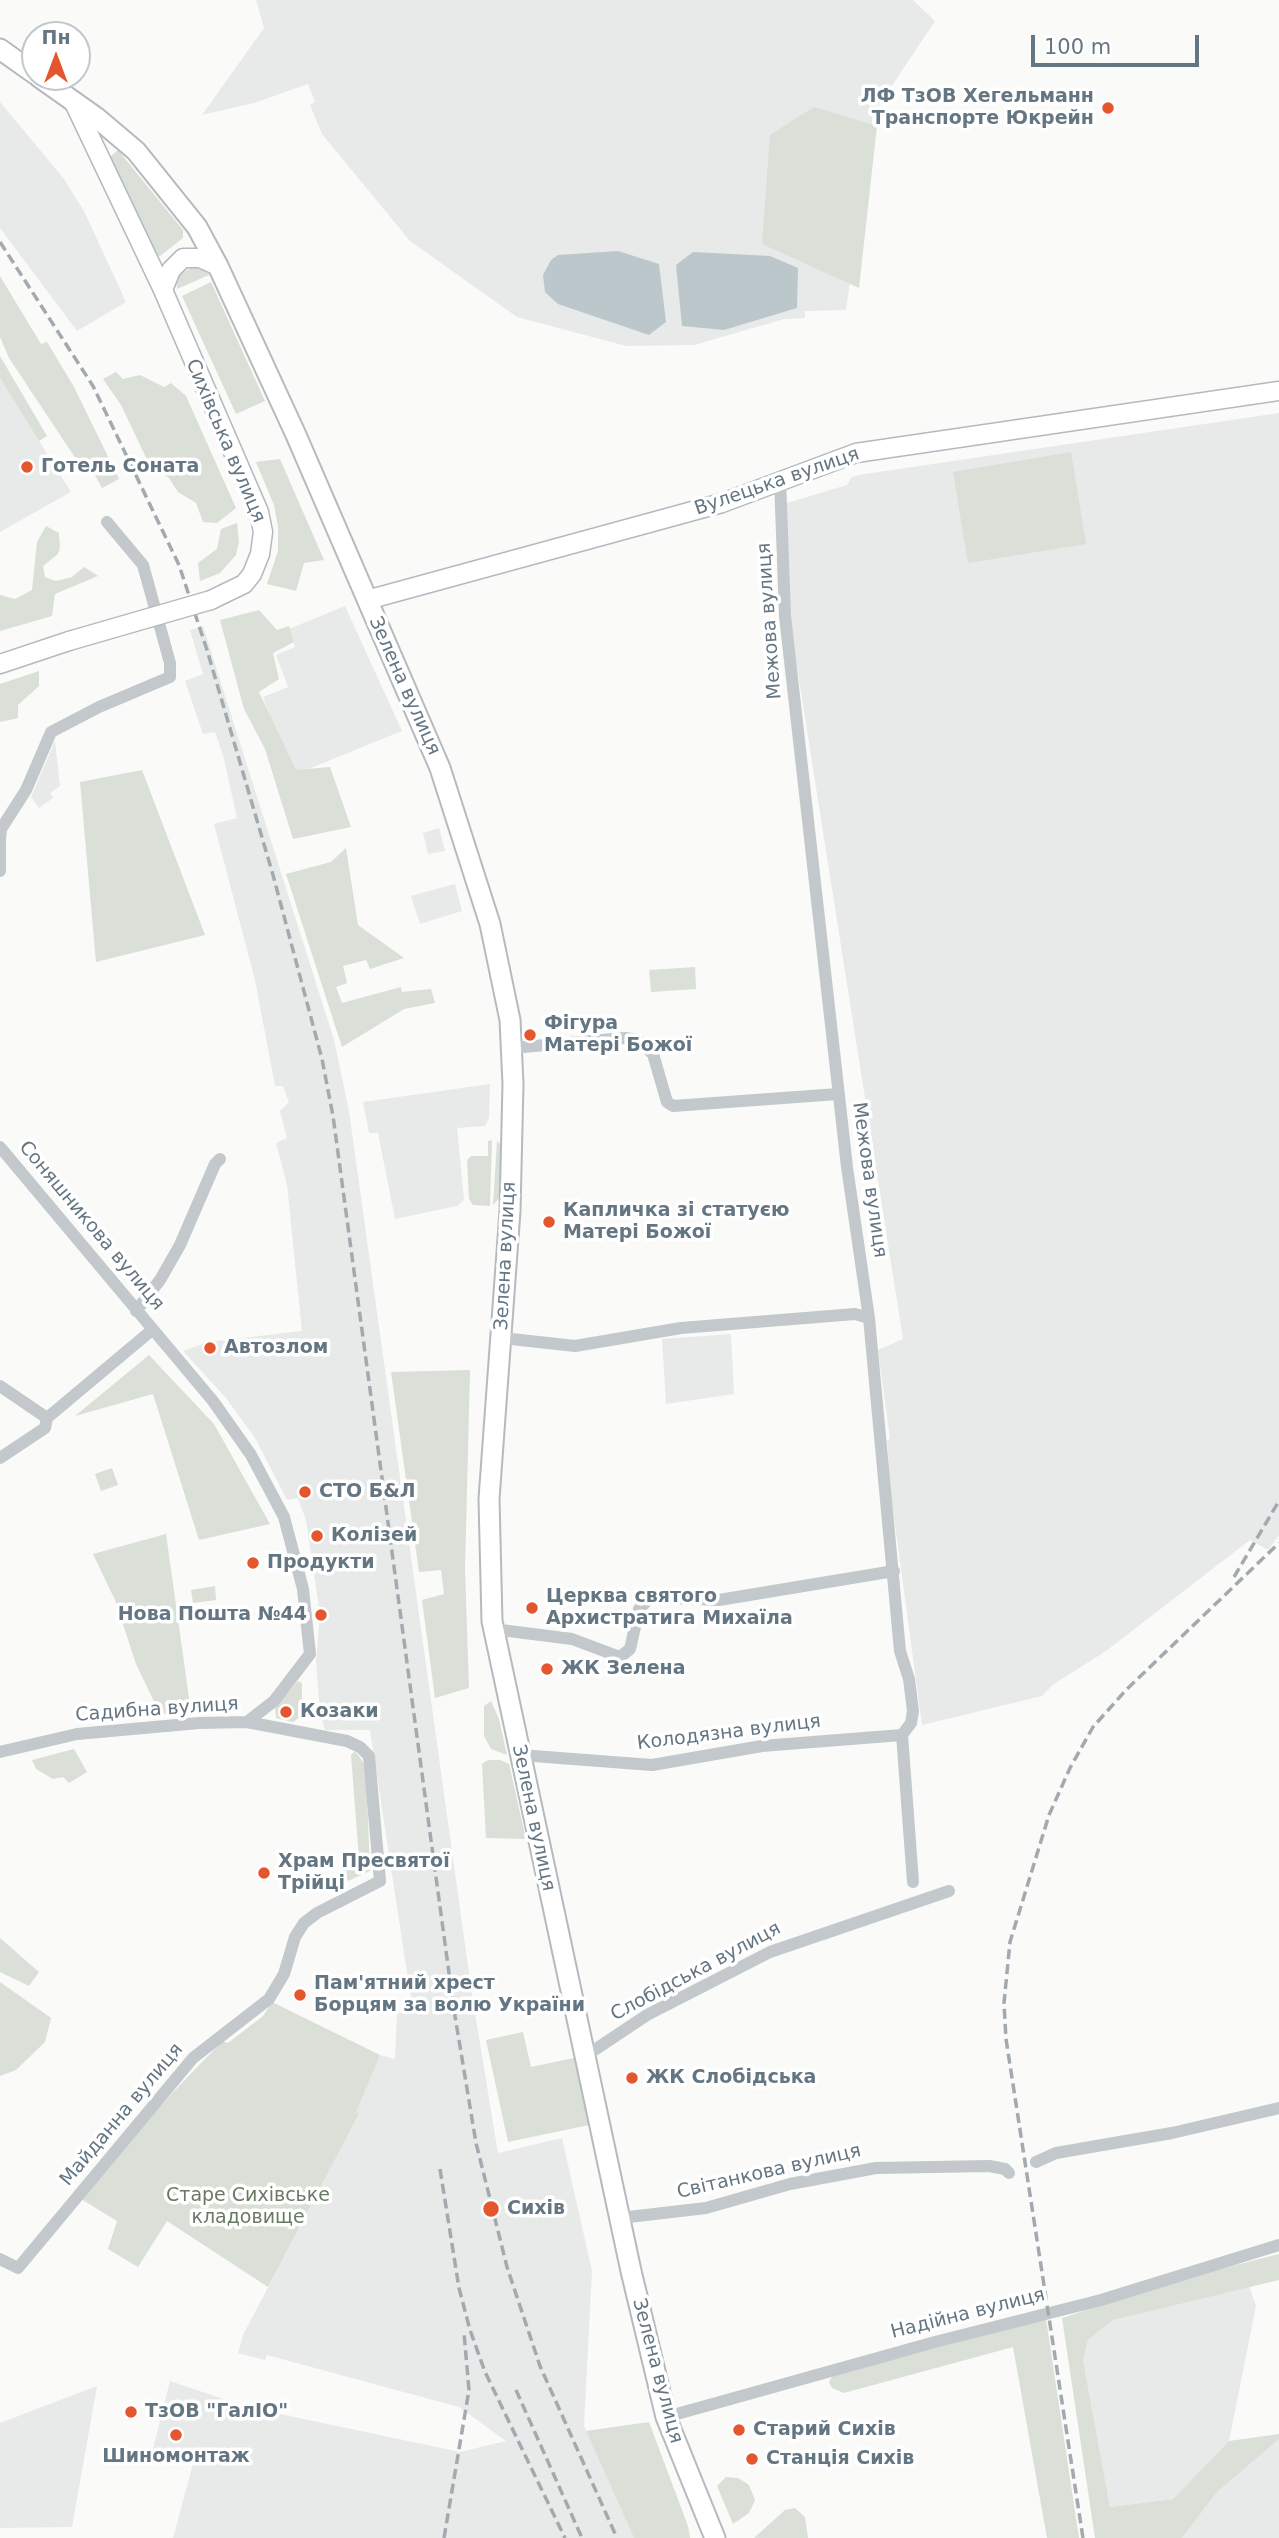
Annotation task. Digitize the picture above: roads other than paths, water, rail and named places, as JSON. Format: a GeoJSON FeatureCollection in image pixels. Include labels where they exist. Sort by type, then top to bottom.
{"type":"FeatureCollection","features":[{"type":"Feature","properties":{"kind":"main road","name":"Зелена вулиця"},"geometry":{"type":"LineString","coordinates":[[0,49],[21,64]]}},
{"type":"Feature","properties":{"kind":"main road","name":"Зелена вулиця"},"geometry":{"type":"LineString","coordinates":[[58,91],[97,118],[136,151],[197,227],[218,266],[279,397],[440,768],[499,958],[512,1048],[510,1211],[488,1527],[493,1629],[620,2218],[666,2417],[715,2538]]}},
{"type":"Feature","properties":{"kind":"street","name":"Сихівська вулиця"},"geometry":{"type":"LineString","coordinates":[[0,664],[211,600],[244,584],[252,574],[260,554],[263,532],[259,512],[163,290],[74,103]]}},
{"type":"Feature","properties":{"kind":"street"},"geometry":{"type":"LineString","coordinates":[[163,290],[171,270],[183,258],[200,258],[218,266]]}},
{"type":"Feature","properties":{"kind":"street","name":"Вулецька вулиця"},"geometry":{"type":"LineString","coordinates":[[367,600],[722,503],[780,479],[856,453],[1279,391]]}},
{"type":"Feature","properties":{"kind":"street","name":"Межова вулиця"},"geometry":{"type":"LineString","coordinates":[[780,479],[785,616],[838,1094],[869,1318],[900,1651],[909,1679],[913,1711],[911,1723],[902,1735],[913,1882]]}},
{"type":"Feature","properties":{"kind":"street"},"geometry":{"type":"LineString","coordinates":[[0,871],[1,829],[26,790],[51,732],[99,707],[170,677],[170,663],[143,565],[107,522]]}},
{"type":"Feature","properties":{"kind":"street"},"geometry":{"type":"LineString","coordinates":[[512,1048],[625,1038],[637,1040],[653,1054],[667,1102],[673,1106],[838,1094]]}},
{"type":"Feature","properties":{"kind":"street","name":"Соняшникова вулиця"},"geometry":{"type":"LineString","coordinates":[[0,1147],[213,1401],[251,1455],[284,1517],[297,1558],[310,1654],[274,1701],[247,1722]]}},
{"type":"Feature","properties":{"kind":"street"},"geometry":{"type":"LineString","coordinates":[[136,1311],[160,1280],[180,1245],[209,1175],[220,1159]]}},
{"type":"Feature","properties":{"kind":"street"},"geometry":{"type":"LineString","coordinates":[[502,1338],[575,1346],[681,1328],[856,1314],[869,1318]]}},
{"type":"Feature","properties":{"kind":"street"},"geometry":{"type":"LineString","coordinates":[[0,1458],[45,1428],[47,1418],[152,1330]]}},
{"type":"Feature","properties":{"kind":"street"},"geometry":{"type":"LineString","coordinates":[[0,1387],[47,1418]]}},
{"type":"Feature","properties":{"kind":"street"},"geometry":{"type":"LineString","coordinates":[[493,1629],[572,1639],[620,1657],[630,1649],[639,1609],[651,1597],[719,1600],[894,1571]]}},
{"type":"Feature","properties":{"kind":"street","name":"Садибна вулиця"},"geometry":{"type":"LineString","coordinates":[[0,1752],[36,1742],[108,1730],[247,1722],[317,1735]]}},
{"type":"Feature","properties":{"kind":"street","name":"Майданна вулиця"},"geometry":{"type":"LineString","coordinates":[[0,2259],[18,2268],[192,2058],[269,1999],[284,1974],[295,1937],[304,1923],[317,1913],[380,1881],[369,1756],[354,1744],[317,1735]]}},
{"type":"Feature","properties":{"kind":"street","name":"Колодязна вулиця"},"geometry":{"type":"LineString","coordinates":[[520,1755],[652,1765],[762,1746],[902,1735]]}},
{"type":"Feature","properties":{"kind":"street","name":"Слобідська вулиця"},"geometry":{"type":"LineString","coordinates":[[584,2054],[647,2015],[770,1952],[948,1891]]}},
{"type":"Feature","properties":{"kind":"street"},"geometry":{"type":"LineString","coordinates":[[1036,2162],[1056,2153],[1172,2133],[1279,2108]]}},
{"type":"Feature","properties":{"kind":"street","name":"Світанкова вулиця"},"geometry":{"type":"LineString","coordinates":[[620,2218],[706,2208],[790,2184],[876,2168],[989,2166],[1001,2167],[1009,2172]]}},
{"type":"Feature","properties":{"kind":"street","name":"Надійна вулиця"},"geometry":{"type":"LineString","coordinates":[[666,2417],[934,2342],[1101,2300],[1279,2245]]}},
{"type":"Feature","properties":{"kind":"railway"},"geometry":{"type":"LineString","coordinates":[[0,242],[93,386],[179,565],[207,650],[273,875],[322,1059],[333,1116],[454,2010],[476,2143],[507,2267],[540,2366],[617,2538]]}},
{"type":"Feature","properties":{"kind":"railway"},"geometry":{"type":"LineString","coordinates":[[1234,1577],[1279,1501]]}},
{"type":"Feature","properties":{"kind":"railway"},"geometry":{"type":"LineString","coordinates":[[1083,2538],[1006,2039],[1004,2003],[1010,1942],[1049,1815],[1070,1768],[1093,1727],[1126,1690],[1279,1543]]}},
{"type":"Feature","properties":{"kind":"railway"},"geometry":{"type":"LineString","coordinates":[[440,2169],[459,2288],[470,2330],[485,2372],[565,2538]]}},
{"type":"Feature","properties":{"kind":"railway"},"geometry":{"type":"LineString","coordinates":[[444,2538],[469,2390],[464,2333]]}},
{"type":"Feature","properties":{"kind":"railway"},"geometry":{"type":"LineString","coordinates":[[516,2390],[582,2538]]}},
{"type":"Feature","properties":{"kind":"place","name":"ЛФ ТзОВ Хегельманн Транспорте Юкрейн"},"geometry":{"type":"Point","coordinates":[1108,108]}},
{"type":"Feature","properties":{"kind":"place","name":"Готель Соната"},"geometry":{"type":"Point","coordinates":[27,467]}},
{"type":"Feature","properties":{"kind":"place","name":"Фігура Матері Божої"},"geometry":{"type":"Point","coordinates":[530,1035]}},
{"type":"Feature","properties":{"kind":"place","name":"Капличка зі статуєю Матері Божої"},"geometry":{"type":"Point","coordinates":[549,1222]}},
{"type":"Feature","properties":{"kind":"place","name":"Автозлом"},"geometry":{"type":"Point","coordinates":[210,1348]}},
{"type":"Feature","properties":{"kind":"place","name":"СТО Б&Л"},"geometry":{"type":"Point","coordinates":[305,1492]}},
{"type":"Feature","properties":{"kind":"place","name":"Колізей"},"geometry":{"type":"Point","coordinates":[317,1536]}},
{"type":"Feature","properties":{"kind":"place","name":"Продукти"},"geometry":{"type":"Point","coordinates":[253,1563]}},
{"type":"Feature","properties":{"kind":"place","name":"Церква святого Архистратига Михаїла"},"geometry":{"type":"Point","coordinates":[532,1608]}},
{"type":"Feature","properties":{"kind":"place","name":"Нова Пошта №44"},"geometry":{"type":"Point","coordinates":[321,1615]}},
{"type":"Feature","properties":{"kind":"place","name":"ЖК Зелена"},"geometry":{"type":"Point","coordinates":[547,1669]}},
{"type":"Feature","properties":{"kind":"place","name":"Козаки"},"geometry":{"type":"Point","coordinates":[286,1712]}},
{"type":"Feature","properties":{"kind":"place","name":"Храм Пресвятої Трійці"},"geometry":{"type":"Point","coordinates":[264,1873]}},
{"type":"Feature","properties":{"kind":"place","name":"Пам'ятний хрест Борцям за волю України"},"geometry":{"type":"Point","coordinates":[300,1995]}},
{"type":"Feature","properties":{"kind":"place","name":"ЖК Слобідська"},"geometry":{"type":"Point","coordinates":[632,2078]}},
{"type":"Feature","properties":{"kind":"place","name":"Сихів"},"geometry":{"type":"Point","coordinates":[491,2209]}},
{"type":"Feature","properties":{"kind":"place","name":"ТзОВ \"ГалІО\""},"geometry":{"type":"Point","coordinates":[131,2412]}},
{"type":"Feature","properties":{"kind":"place","name":"Старий Сихів"},"geometry":{"type":"Point","coordinates":[739,2430]}},
{"type":"Feature","properties":{"kind":"place","name":"Шиномонтаж"},"geometry":{"type":"Point","coordinates":[176,2435]}},
{"type":"Feature","properties":{"kind":"place","name":"Станція Сихів"},"geometry":{"type":"Point","coordinates":[752,2459]}},
{"type":"Feature","properties":{"kind":"park label","name":"Старе Сихівське кладовище"},"geometry":{"type":"Point","coordinates":[248,2207]}}]}
